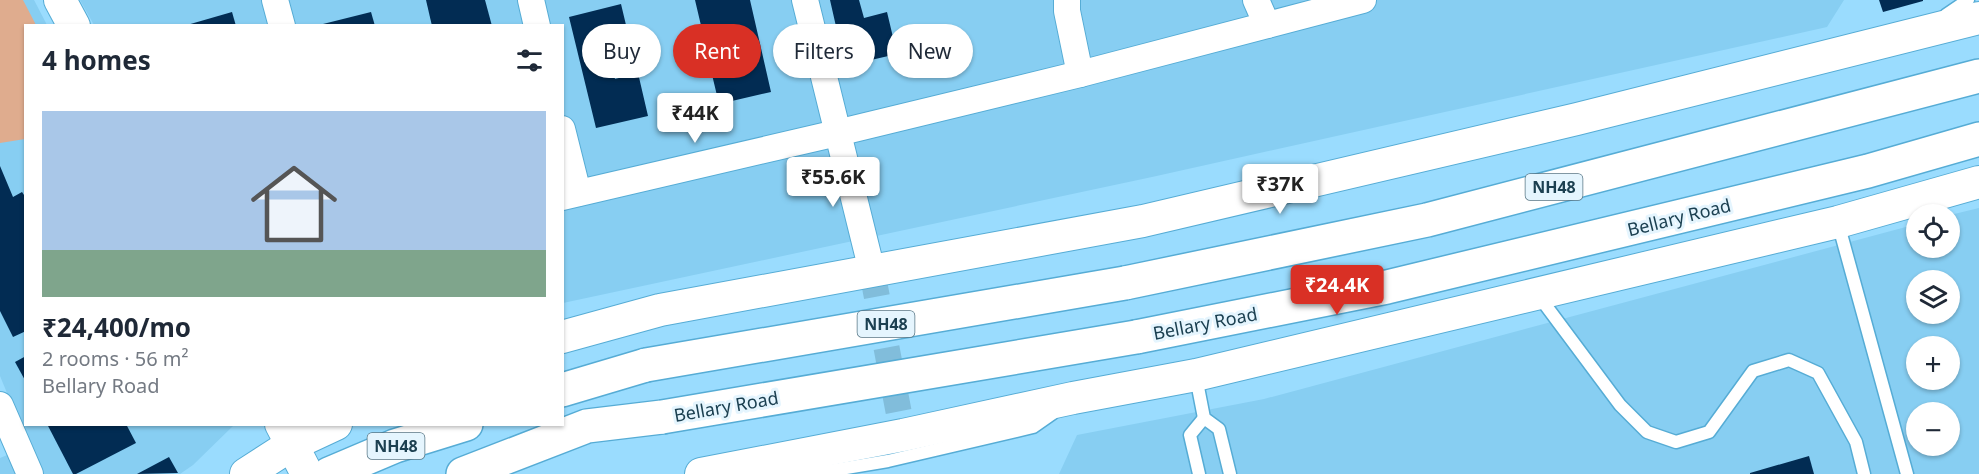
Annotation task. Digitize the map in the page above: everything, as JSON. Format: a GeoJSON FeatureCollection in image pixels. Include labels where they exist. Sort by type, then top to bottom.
{"type":"FeatureCollection","features":[{"type":"Feature","properties":{"kind":"highway","name":"NH48"},"geometry":{"type":"LineString","coordinates":[[564,389],[646,365],[1125,284],[1427,220],[1979,76]]}},
{"type":"Feature","properties":{"kind":"highway","name":"Bellary Road"},"geometry":{"type":"LineString","coordinates":[[463,474],[587,426],[662,417],[1136,337],[1398,284],[1868,171],[1979,140]]}},
{"type":"Feature","properties":{"kind":"highway","name":"NH48"},"geometry":{"type":"LineString","coordinates":[[329,474],[395,446],[460,426]]}},
{"type":"Feature","properties":{"kind":"street"},"geometry":{"type":"LineString","coordinates":[[60,0],[73,24]]}},
{"type":"Feature","properties":{"kind":"street"},"geometry":{"type":"LineString","coordinates":[[275,0],[281,24]]}},
{"type":"Feature","properties":{"kind":"street"},"geometry":{"type":"LineString","coordinates":[[531,0],[537,24]]}},
{"type":"Feature","properties":{"kind":"street"},"geometry":{"type":"LineString","coordinates":[[805,0],[872,271]]}},
{"type":"Feature","properties":{"kind":"street"},"geometry":{"type":"LineString","coordinates":[[1067,0],[1067,11],[1080,74]]}},
{"type":"Feature","properties":{"kind":"street"},"geometry":{"type":"LineString","coordinates":[[1256,0],[1267,25]]}},
{"type":"Feature","properties":{"kind":"street"},"geometry":{"type":"LineString","coordinates":[[564,146],[570,195],[1080,74],[1364,0]]}},
{"type":"Feature","properties":{"kind":"street"},"geometry":{"type":"LineString","coordinates":[[564,336],[660,310],[1143,221],[1577,119],[1979,18]]}},
{"type":"Feature","properties":{"kind":"street"},"geometry":{"type":"LineString","coordinates":[[715,471],[1196,375],[1838,222],[1979,182]]}},
{"type":"Feature","properties":{"kind":"street"},"geometry":{"type":"LineString","coordinates":[[0,405],[30,474]]}},
{"type":"Feature","properties":{"kind":"street"},"geometry":{"type":"LineString","coordinates":[[246,474],[286,435],[327,426]]}},
{"type":"Feature","properties":{"kind":"street"},"geometry":{"type":"LineString","coordinates":[[286,435],[307,474]]}},
{"type":"Feature","properties":{"kind":"lane"},"geometry":{"type":"LineString","coordinates":[[1921,33],[1968,0]]}},
{"type":"Feature","properties":{"kind":"lane"},"geometry":{"type":"LineString","coordinates":[[1838,222],[1907,474]]}},
{"type":"Feature","properties":{"kind":"lane"},"geometry":{"type":"LineString","coordinates":[[1537,294],[1620,405],[1647,432],[1676,442],[1709,432],[1753,371],[1788,360],[1818,374],[1856,442],[1864,474]]}},
{"type":"Feature","properties":{"kind":"lane"},"geometry":{"type":"LineString","coordinates":[[1196,375],[1204,418],[1219,429],[1230,474]]}},
{"type":"Feature","properties":{"kind":"lane"},"geometry":{"type":"LineString","coordinates":[[811,474],[888,461],[1033,427],[1073,398]]}},
{"type":"Feature","properties":{"kind":"lane"},"geometry":{"type":"LineString","coordinates":[[1199,474],[1190,435],[1204,418]]}},
{"type":"Feature","properties":{"kind":"lane"},"geometry":{"type":"LineString","coordinates":[[715,471],[805,474]]}},
{"type":"Feature","properties":{"kind":"shaded area"},"geometry":{"type":"Polygon","coordinates":[[[0,0],[34,0],[46,24],[24,24],[24,426],[233,426],[193,465],[180,474],[0,474],[0,458],[29,446],[0,376],[0,0]]]}},
{"type":"Feature","properties":{"kind":"shaded area"},"geometry":{"type":"Polygon","coordinates":[[[0,0],[23,0],[35,24],[24,24],[24,139],[0,143],[0,0]]]}},
{"type":"Feature","properties":{"kind":"shaded area"},"geometry":{"type":"Polygon","coordinates":[[[80,0],[1844,0],[1827,27],[1152,177],[564,303],[564,24],[93,24],[80,0]]]}},
{"type":"Feature","properties":{"kind":"shaded area"},"geometry":{"type":"Polygon","coordinates":[[[1979,208],[1979,474],[1059,474],[1077,435],[1264,399],[1906,227],[1906,258],[1960,258],[1960,213],[1979,208]]]}},
{"type":"Feature","properties":{"kind":"building"},"geometry":{"type":"Polygon","coordinates":[[[426,0],[485,0],[491,24],[432,24],[426,0]]]}},
{"type":"Feature","properties":{"kind":"building"},"geometry":{"type":"Polygon","coordinates":[[[695,0],[750,0],[755,24],[701,24],[695,0]]]}},
{"type":"Feature","properties":{"kind":"building"},"geometry":{"type":"Polygon","coordinates":[[[830,0],[859,0],[864,18],[887,12],[890,24],[887,24],[887,56],[875,59],[875,24],[835,24],[830,0]]]}},
{"type":"Feature","properties":{"kind":"building"},"geometry":{"type":"Polygon","coordinates":[[[1879,0],[1923,0],[1923,1],[1883,12],[1879,0]]]}},
{"type":"Feature","properties":{"kind":"building"},"geometry":{"type":"Polygon","coordinates":[[[621,4],[626,24],[582,24],[582,70],[569,17],[621,4]]]}},
{"type":"Feature","properties":{"kind":"building"},"geometry":{"type":"Polygon","coordinates":[[[232,12],[235,24],[190,24],[232,12]]]}},
{"type":"Feature","properties":{"kind":"building"},"geometry":{"type":"Polygon","coordinates":[[[371,12],[374,24],[323,24],[371,12]]]}},
{"type":"Feature","properties":{"kind":"building"},"geometry":{"type":"Polygon","coordinates":[[[761,48],[771,92],[719,104],[713,78],[761,78],[761,48]]]}},
{"type":"Feature","properties":{"kind":"building"},"geometry":{"type":"Polygon","coordinates":[[[584,78],[639,78],[648,116],[596,128],[584,78]]]}},
{"type":"Feature","properties":{"kind":"building"},"geometry":{"type":"Polygon","coordinates":[[[0,166],[13,197],[22,192],[24,195],[24,332],[13,337],[0,311],[0,166]]]}},
{"type":"Feature","properties":{"kind":"building"},"geometry":{"type":"Polygon","coordinates":[[[24,357],[24,378],[15,362],[24,357]]]}},
{"type":"Feature","properties":{"kind":"building"},"geometry":{"type":"Polygon","coordinates":[[[48,426],[127,426],[136,443],[73,474],[48,426]]]}},
{"type":"Feature","properties":{"kind":"building"},"geometry":{"type":"Polygon","coordinates":[[[1809,456],[1814,474],[1750,474],[1750,473],[1809,456]]]}},
{"type":"Feature","properties":{"kind":"building"},"geometry":{"type":"Polygon","coordinates":[[[169,457],[178,473],[137,474],[169,457]]]}},
{"type":"Feature","properties":{"kind":"tunnel"},"geometry":{"type":"LineString","coordinates":[[872,271],[903,435]]}}]}
